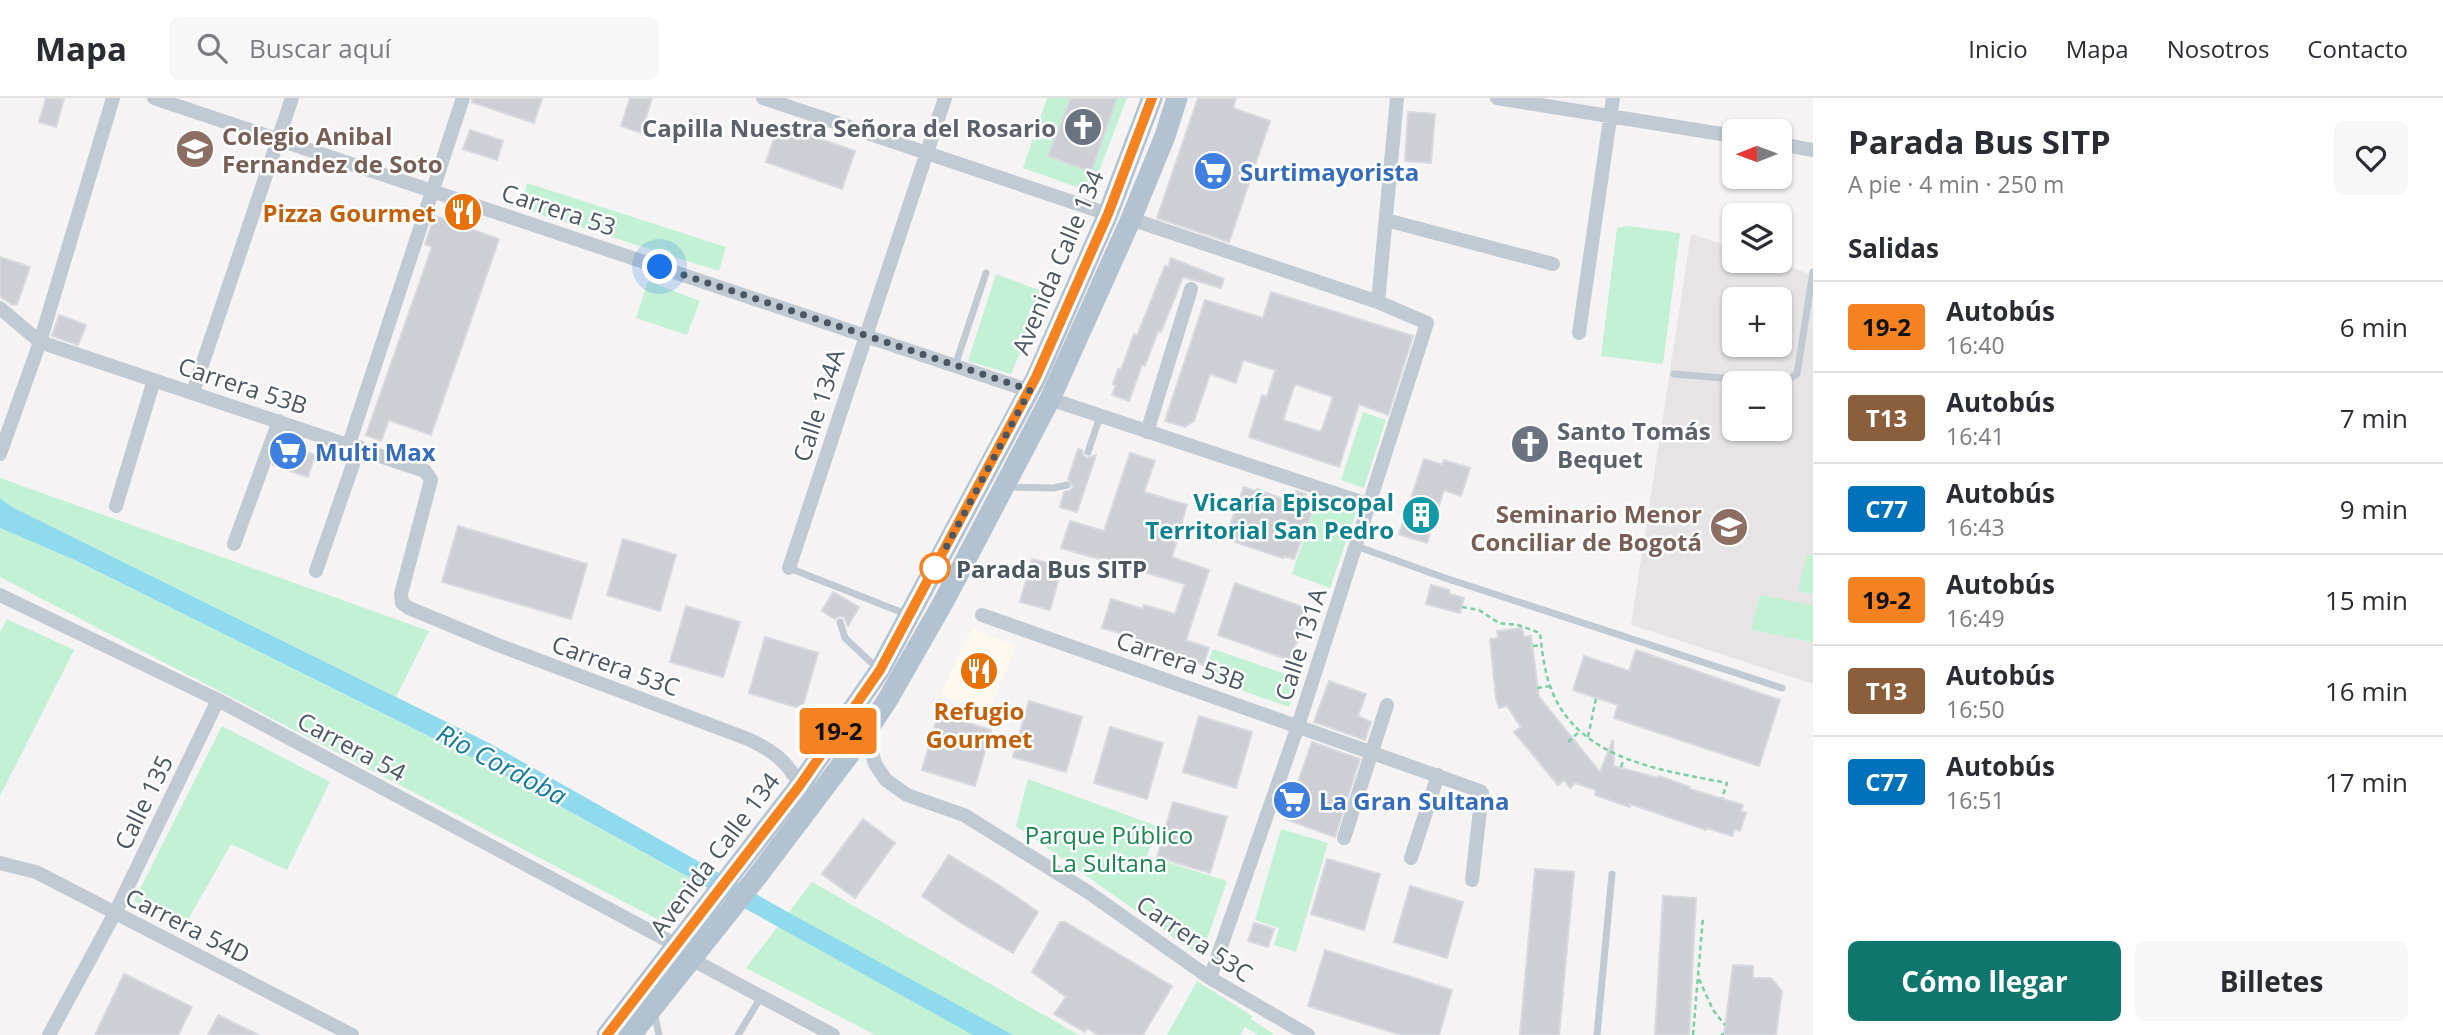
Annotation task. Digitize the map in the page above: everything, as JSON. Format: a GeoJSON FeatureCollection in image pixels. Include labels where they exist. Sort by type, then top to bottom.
{"type":"FeatureCollection","features":[{"type":"Feature","properties":{"kind":"main road","name":"Avenida Calle 134"},"geometry":{"type":"LineString","coordinates":[[750,868],[800,785],[880,670],[1030,390],[1108,214],[1152,98]]}},
{"type":"Feature","properties":{"kind":"main road","name":"Avenida Calle 134"},"geometry":{"type":"LineString","coordinates":[[607,1035],[685,952],[750,868],[867,731],[888,699],[944,601],[1050,399],[1131,219],[1165,136],[1177,98]]}},
{"type":"Feature","properties":{"kind":"main road","name":"Avenida Calle 134"},"geometry":{"type":"LineString","coordinates":[[631,1035],[653,1007],[685,952]]}},
{"type":"Feature","properties":{"kind":"street"},"geometry":{"type":"LineString","coordinates":[[0,454],[40,342],[113,98]]}},
{"type":"Feature","properties":{"kind":"street","name":"Carrera 53"},"geometry":{"type":"LineString","coordinates":[[154,98],[1030,390]]}},
{"type":"Feature","properties":{"kind":"street"},"geometry":{"type":"LineString","coordinates":[[193,393],[292,98]]}},
{"type":"Feature","properties":{"kind":"street"},"geometry":{"type":"LineString","coordinates":[[316,571],[463,98]]}},
{"type":"Feature","properties":{"kind":"street"},"geometry":{"type":"LineString","coordinates":[[763,98],[1108,214]]}},
{"type":"Feature","properties":{"kind":"street","name":"Calle 134A"},"geometry":{"type":"LineString","coordinates":[[789,568],[945,98]]}},
{"type":"Feature","properties":{"kind":"street"},"geometry":{"type":"LineString","coordinates":[[1131,219],[1378,302],[1397,98]]}},
{"type":"Feature","properties":{"kind":"street"},"geometry":{"type":"LineString","coordinates":[[1497,98],[1722,134]]}},
{"type":"Feature","properties":{"kind":"street"},"geometry":{"type":"LineString","coordinates":[[1579,332],[1614,98]]}},
{"type":"Feature","properties":{"kind":"street"},"geometry":{"type":"LineString","coordinates":[[1792,146],[1813,150]]}},
{"type":"Feature","properties":{"kind":"street"},"geometry":{"type":"LineString","coordinates":[[1386,220],[1553,264]]}},
{"type":"Feature","properties":{"kind":"street"},"geometry":{"type":"LineString","coordinates":[[1147,432],[1191,289]]}},
{"type":"Feature","properties":{"kind":"street","name":"Calle 131A"},"geometry":{"type":"LineString","coordinates":[[1210,978],[1298,726],[1427,323],[1378,302]]}},
{"type":"Feature","properties":{"kind":"street"},"geometry":{"type":"LineString","coordinates":[[0,308],[40,342]]}},
{"type":"Feature","properties":{"kind":"street","name":"Carrera 53B"},"geometry":{"type":"LineString","coordinates":[[40,342],[425,471],[431,480],[401,594],[402,604]]}},
{"type":"Feature","properties":{"kind":"street"},"geometry":{"type":"LineString","coordinates":[[116,506],[154,380]]}},
{"type":"Feature","properties":{"kind":"street"},"geometry":{"type":"LineString","coordinates":[[1050,399],[1370,505]]}},
{"type":"Feature","properties":{"kind":"street"},"geometry":{"type":"LineString","coordinates":[[234,544],[279,421]]}},
{"type":"Feature","properties":{"kind":"street","name":"Carrera 54"},"geometry":{"type":"LineString","coordinates":[[0,595],[218,700],[833,1035]]}},
{"type":"Feature","properties":{"kind":"street","name":"Carrera 53C"},"geometry":{"type":"LineString","coordinates":[[402,604],[498,645],[748,738],[774,752],[793,772],[800,785]]}},
{"type":"Feature","properties":{"kind":"street","name":"Carrera 53B"},"geometry":{"type":"LineString","coordinates":[[982,615],[1438,775],[1482,793],[1472,880]]}},
{"type":"Feature","properties":{"kind":"street","name":"Calle 135"},"geometry":{"type":"LineString","coordinates":[[49,1035],[115,913],[218,700]]}},
{"type":"Feature","properties":{"kind":"street"},"geometry":{"type":"LineString","coordinates":[[1344,838],[1387,705]]}},
{"type":"Feature","properties":{"kind":"street","name":"Carrera 53C"},"geometry":{"type":"LineString","coordinates":[[867,731],[875,764],[886,780],[907,795],[964,815],[1088,892],[1210,978],[1308,1035]]}},
{"type":"Feature","properties":{"kind":"street"},"geometry":{"type":"LineString","coordinates":[[1411,858],[1438,775]]}},
{"type":"Feature","properties":{"kind":"street","name":"Carrera 54D"},"geometry":{"type":"LineString","coordinates":[[0,863],[36,872],[352,1035]]}},
{"type":"Feature","properties":{"kind":"lane"},"geometry":{"type":"LineString","coordinates":[[1674,374],[1783,383],[1797,374],[1809,326],[1813,272]]}},
{"type":"Feature","properties":{"kind":"lane"},"geometry":{"type":"LineString","coordinates":[[955,366],[986,273]]}},
{"type":"Feature","properties":{"kind":"lane"},"geometry":{"type":"LineString","coordinates":[[1088,452],[1100,416]]}},
{"type":"Feature","properties":{"kind":"lane"},"geometry":{"type":"LineString","coordinates":[[1005,486],[1053,488],[1066,485]]}},
{"type":"Feature","properties":{"kind":"lane"},"geometry":{"type":"LineString","coordinates":[[1356,546],[1445,578],[1782,688]]}},
{"type":"Feature","properties":{"kind":"lane"},"geometry":{"type":"LineString","coordinates":[[789,568],[909,616]]}},
{"type":"Feature","properties":{"kind":"lane"},"geometry":{"type":"LineString","coordinates":[[851,602],[857,595]]}},
{"type":"Feature","properties":{"kind":"lane"},"geometry":{"type":"LineString","coordinates":[[840,622],[845,638],[880,670]]}},
{"type":"Feature","properties":{"kind":"lane"},"geometry":{"type":"LineString","coordinates":[[1597,1035],[1612,874]]}},
{"type":"Feature","properties":{"kind":"lane"},"geometry":{"type":"LineString","coordinates":[[738,1035],[761,997]]}},
{"type":"Feature","properties":{"kind":"lane"},"geometry":{"type":"LineString","coordinates":[[653,1007],[659,1035]]}},
{"type":"Feature","properties":{"kind":"path"},"geometry":{"type":"LineString","coordinates":[[1462,607],[1479,610],[1499,623],[1518,625],[1540,632],[1550,686],[1563,711],[1588,737],[1624,759],[1670,772],[1727,783],[1723,798]]}},
{"type":"Feature","properties":{"kind":"path"},"geometry":{"type":"LineString","coordinates":[[1533,646],[1542,645]]}},
{"type":"Feature","properties":{"kind":"path"},"geometry":{"type":"LineString","coordinates":[[1538,688],[1550,686]]}},
{"type":"Feature","properties":{"kind":"path"},"geometry":{"type":"LineString","coordinates":[[1588,737],[1596,698]]}},
{"type":"Feature","properties":{"kind":"path"},"geometry":{"type":"LineString","coordinates":[[1568,742],[1580,731]]}},
{"type":"Feature","properties":{"kind":"path"},"geometry":{"type":"LineString","coordinates":[[1621,767],[1624,759]]}},
{"type":"Feature","properties":{"kind":"path"},"geometry":{"type":"LineString","coordinates":[[1693,1035],[1703,917]]}},
{"type":"Feature","properties":{"kind":"path"},"geometry":{"type":"LineString","coordinates":[[1698,975],[1713,1010],[1725,1025]]}},
{"type":"Feature","properties":{"kind":"shaded area","name":"Seminario Menor Conciliar de Bogotá"},"geometry":{"type":"Polygon","coordinates":[[[1691,234],[1722,244],[1722,273],[1792,273],[1792,268],[1813,275],[1813,684],[1631,625],[1691,234]]]}},
{"type":"Feature","properties":{"kind":"shaded area","name":"Refugio Gourmet"},"geometry":{"type":"Polygon","coordinates":[[[972,628],[1016,646],[990,710],[940,695],[972,628]]]}},
{"type":"Feature","properties":{"kind":"green space"},"geometry":{"type":"Polygon","coordinates":[[[1047,98],[1127,98],[1091,192],[1023,168],[1047,98]]]}},
{"type":"Feature","properties":{"kind":"green space"},"geometry":{"type":"Polygon","coordinates":[[[527,183],[726,247],[719,271],[520,208],[527,183]]]}},
{"type":"Feature","properties":{"kind":"green space"},"geometry":{"type":"Polygon","coordinates":[[[1629,226],[1680,233],[1663,364],[1601,356],[1617,228],[1629,226]]]}},
{"type":"Feature","properties":{"kind":"green space"},"geometry":{"type":"Polygon","coordinates":[[[996,274],[1046,293],[1011,374],[968,361],[996,274]]]}},
{"type":"Feature","properties":{"kind":"green space"},"geometry":{"type":"Polygon","coordinates":[[[648,281],[700,301],[687,335],[636,318],[648,281]]]}},
{"type":"Feature","properties":{"kind":"green space"},"geometry":{"type":"Polygon","coordinates":[[[1363,412],[1386,420],[1364,488],[1341,480],[1363,412]]]}},
{"type":"Feature","properties":{"kind":"green space"},"geometry":{"type":"Polygon","coordinates":[[[0,478],[429,631],[396,697],[12,507],[0,498],[0,478]]]}},
{"type":"Feature","properties":{"kind":"green space"},"geometry":{"type":"Polygon","coordinates":[[[1317,499],[1356,513],[1330,588],[1292,574],[1317,499]]]}},
{"type":"Feature","properties":{"kind":"green space"},"geometry":{"type":"Polygon","coordinates":[[[0,528],[77,561],[477,760],[691,879],[661,921],[0,577],[0,528]]]}},
{"type":"Feature","properties":{"kind":"green space"},"geometry":{"type":"Polygon","coordinates":[[[1807,555],[1813,556],[1813,594],[1798,591],[1807,555]]]}},
{"type":"Feature","properties":{"kind":"green space"},"geometry":{"type":"Polygon","coordinates":[[[1760,595],[1813,605],[1813,642],[1751,630],[1760,595]]]}},
{"type":"Feature","properties":{"kind":"green space"},"geometry":{"type":"Polygon","coordinates":[[[7,619],[74,650],[0,796],[0,632],[7,619]]]}},
{"type":"Feature","properties":{"kind":"green space"},"geometry":{"type":"Polygon","coordinates":[[[1213,649],[1298,678],[1289,707],[1203,677],[1213,649]]]}},
{"type":"Feature","properties":{"kind":"green space"},"geometry":{"type":"Polygon","coordinates":[[[222,726],[330,782],[287,870],[231,844],[185,925],[134,901],[222,726]]]}},
{"type":"Feature","properties":{"kind":"green space","name":"Parque Público La Sultana"},"geometry":{"type":"Polygon","coordinates":[[[1028,779],[1157,826],[1147,856],[1227,881],[1201,957],[1016,826],[1028,779]]]}},
{"type":"Feature","properties":{"kind":"green space"},"geometry":{"type":"Polygon","coordinates":[[[1281,829],[1328,843],[1296,952],[1274,945],[1279,928],[1255,920],[1281,829]]]}},
{"type":"Feature","properties":{"kind":"green space"},"geometry":{"type":"Polygon","coordinates":[[[812,882],[1079,1035],[875,1035],[746,968],[812,882]]]}},
{"type":"Feature","properties":{"kind":"green space"},"geometry":{"type":"Polygon","coordinates":[[[1197,981],[1252,1016],[1251,1019],[1275,1035],[1258,1035],[1245,1027],[1240,1035],[1167,1035],[1197,981]]]}},
{"type":"Feature","properties":{"kind":"water","name":"Rio Cordoba"},"geometry":{"type":"Polygon","coordinates":[[[0,498],[12,507],[491,744],[793,915],[1013,1035],[973,1035],[477,760],[77,561],[0,528],[0,498]]]}},
{"type":"Feature","properties":{"kind":"building"},"geometry":{"type":"Polygon","coordinates":[[[46,98],[64,98],[56,127],[39,122],[46,98]]]}},
{"type":"Feature","properties":{"kind":"building"},"geometry":{"type":"Polygon","coordinates":[[[472,98],[542,98],[534,123],[472,102],[472,98]]]}},
{"type":"Feature","properties":{"kind":"building"},"geometry":{"type":"Polygon","coordinates":[[[630,98],[652,98],[641,133],[621,126],[630,98]]]}},
{"type":"Feature","properties":{"kind":"building","name":"Capilla Nuestra Señora del Rosario"},"geometry":{"type":"Polygon","coordinates":[[[1071,98],[1117,98],[1091,172],[1048,156],[1071,98]]]}},
{"type":"Feature","properties":{"kind":"building","name":"Surtimayorista"},"geometry":{"type":"Polygon","coordinates":[[[1198,98],[1236,98],[1233,108],[1270,121],[1229,242],[1157,218],[1198,98]]]}},
{"type":"Feature","properties":{"kind":"building"},"geometry":{"type":"Polygon","coordinates":[[[1408,112],[1435,114],[1431,163],[1405,161],[1408,112]]]}},
{"type":"Feature","properties":{"kind":"building"},"geometry":{"type":"Polygon","coordinates":[[[779,124],[855,151],[842,189],[766,162],[779,124]]]}},
{"type":"Feature","properties":{"kind":"building"},"geometry":{"type":"Polygon","coordinates":[[[470,130],[503,141],[497,160],[463,149],[470,130]]]}},
{"type":"Feature","properties":{"kind":"building"},"geometry":{"type":"Polygon","coordinates":[[[435,216],[499,239],[431,435],[389,420],[381,441],[366,435],[432,247],[425,244],[435,216]]]}},
{"type":"Feature","properties":{"kind":"building"},"geometry":{"type":"Polygon","coordinates":[[[0,257],[30,267],[17,304],[12,305],[0,296],[0,257]]]}},
{"type":"Feature","properties":{"kind":"building"},"geometry":{"type":"Polygon","coordinates":[[[1171,258],[1224,279],[1221,288],[1183,277],[1161,332],[1158,331],[1145,366],[1142,365],[1129,401],[1112,395],[1118,369],[1121,370],[1134,334],[1137,336],[1165,266],[1168,267],[1171,258]]]}},
{"type":"Feature","properties":{"kind":"building"},"geometry":{"type":"Polygon","coordinates":[[[1271,292],[1413,336],[1388,415],[1359,404],[1339,467],[1249,437],[1262,395],[1267,397],[1275,370],[1243,360],[1236,383],[1210,374],[1194,421],[1185,427],[1165,421],[1205,300],[1263,318],[1271,292]],[[1295,384],[1283,420],[1321,432],[1333,397],[1295,384]]]}},
{"type":"Feature","properties":{"kind":"building"},"geometry":{"type":"Polygon","coordinates":[[[59,315],[86,325],[78,345],[52,336],[59,315]]]}},
{"type":"Feature","properties":{"kind":"building"},"geometry":{"type":"Polygon","coordinates":[[[281,443],[315,455],[308,477],[273,465],[281,443]]]}},
{"type":"Feature","properties":{"kind":"building"},"geometry":{"type":"Polygon","coordinates":[[[1078,449],[1082,450],[1087,458],[1096,455],[1077,512],[1060,507],[1064,492],[1071,490],[1073,486],[1068,479],[1078,449]]]}},
{"type":"Feature","properties":{"kind":"building"},"geometry":{"type":"Polygon","coordinates":[[[1130,453],[1155,461],[1144,492],[1187,505],[1172,557],[1209,570],[1186,640],[1209,648],[1203,665],[1163,651],[1164,648],[1102,628],[1111,599],[1143,609],[1144,605],[1175,614],[1185,584],[1061,548],[1070,521],[1104,531],[1130,453]]]}},
{"type":"Feature","properties":{"kind":"building","name":"Vicaría Episcopal Territorial San Pedro"},"geometry":{"type":"Polygon","coordinates":[[[1424,459],[1443,465],[1444,460],[1470,468],[1461,496],[1444,490],[1427,543],[1399,534],[1424,459]]]}},
{"type":"Feature","properties":{"kind":"building"},"geometry":{"type":"Polygon","coordinates":[[[1244,487],[1291,502],[1296,491],[1306,494],[1302,506],[1313,510],[1294,559],[1235,542],[1236,540],[1226,536],[1244,487]]]}},
{"type":"Feature","properties":{"kind":"building"},"geometry":{"type":"Polygon","coordinates":[[[458,526],[587,564],[571,619],[442,582],[458,526]]]}},
{"type":"Feature","properties":{"kind":"building"},"geometry":{"type":"Polygon","coordinates":[[[623,539],[676,555],[660,611],[607,595],[623,539]]]}},
{"type":"Feature","properties":{"kind":"building"},"geometry":{"type":"Polygon","coordinates":[[[1032,559],[1062,567],[1050,610],[1020,602],[1032,559]]]}},
{"type":"Feature","properties":{"kind":"building"},"geometry":{"type":"Polygon","coordinates":[[[1235,583],[1306,608],[1300,625],[1303,627],[1289,660],[1218,635],[1235,583]]]}},
{"type":"Feature","properties":{"kind":"building"},"geometry":{"type":"Polygon","coordinates":[[[1431,585],[1464,598],[1460,613],[1426,604],[1431,585]]]}},
{"type":"Feature","properties":{"kind":"building"},"geometry":{"type":"Polygon","coordinates":[[[833,592],[859,607],[848,626],[844,617],[835,619],[822,611],[833,592]]]}},
{"type":"Feature","properties":{"kind":"building"},"geometry":{"type":"Polygon","coordinates":[[[686,606],[740,622],[723,677],[670,662],[686,606]]]}},
{"type":"Feature","properties":{"kind":"building"},"geometry":{"type":"Polygon","coordinates":[[[1522,628],[1524,637],[1531,636],[1539,697],[1600,772],[1613,740],[1614,766],[1658,778],[1659,776],[1690,789],[1743,805],[1741,811],[1746,813],[1740,831],[1735,829],[1732,836],[1707,828],[1706,830],[1595,795],[1596,790],[1575,783],[1570,788],[1564,780],[1558,785],[1514,732],[1521,727],[1507,706],[1499,708],[1496,698],[1490,639],[1498,638],[1497,631],[1522,628]]]}},
{"type":"Feature","properties":{"kind":"building"},"geometry":{"type":"Polygon","coordinates":[[[765,637],[818,653],[802,709],[749,693],[765,637]]]}},
{"type":"Feature","properties":{"kind":"building"},"geometry":{"type":"Polygon","coordinates":[[[1636,650],[1780,700],[1759,766],[1614,718],[1618,705],[1573,690],[1584,656],[1629,671],[1636,650]]]}},
{"type":"Feature","properties":{"kind":"building"},"geometry":{"type":"Polygon","coordinates":[[[1329,681],[1366,694],[1358,716],[1371,722],[1365,740],[1314,722],[1329,681]]]}},
{"type":"Feature","properties":{"kind":"building"},"geometry":{"type":"Polygon","coordinates":[[[1029,701],[1082,717],[1066,772],[1013,757],[1029,701]]]}},
{"type":"Feature","properties":{"kind":"building"},"geometry":{"type":"Polygon","coordinates":[[[938,714],[991,730],[975,786],[922,770],[938,714]]]}},
{"type":"Feature","properties":{"kind":"building"},"geometry":{"type":"Polygon","coordinates":[[[1199,716],[1252,732],[1236,788],[1183,772],[1199,716]]]}},
{"type":"Feature","properties":{"kind":"building"},"geometry":{"type":"Polygon","coordinates":[[[1110,727],[1163,743],[1147,799],[1094,783],[1110,727]]]}},
{"type":"Feature","properties":{"kind":"building"},"geometry":{"type":"Polygon","coordinates":[[[1312,742],[1360,759],[1335,837],[1285,819],[1312,742]]]}},
{"type":"Feature","properties":{"kind":"building"},"geometry":{"type":"Polygon","coordinates":[[[1173,802],[1227,817],[1210,873],[1157,857],[1173,802]]]}},
{"type":"Feature","properties":{"kind":"building"},"geometry":{"type":"Polygon","coordinates":[[[863,819],[895,843],[855,898],[822,874],[863,819]]]}},
{"type":"Feature","properties":{"kind":"building"},"geometry":{"type":"Polygon","coordinates":[[[949,855],[1038,912],[1013,953],[961,923],[922,896],[949,855]]]}},
{"type":"Feature","properties":{"kind":"building"},"geometry":{"type":"Polygon","coordinates":[[[1327,859],[1380,874],[1364,930],[1311,914],[1327,859]]]}},
{"type":"Feature","properties":{"kind":"building"},"geometry":{"type":"Polygon","coordinates":[[[1535,869],[1574,872],[1559,1035],[1520,1035],[1535,869]]]}},
{"type":"Feature","properties":{"kind":"building"},"geometry":{"type":"Polygon","coordinates":[[[1410,886],[1463,902],[1447,958],[1394,942],[1410,886]]]}},
{"type":"Feature","properties":{"kind":"building"},"geometry":{"type":"Polygon","coordinates":[[[1663,896],[1696,898],[1689,1035],[1655,1035],[1663,896]]]}},
{"type":"Feature","properties":{"kind":"building"},"geometry":{"type":"Polygon","coordinates":[[[1060,922],[1065,922],[1172,986],[1143,1035],[1098,1035],[1087,1028],[1085,1032],[1054,1014],[1066,997],[1032,972],[1060,922]]]}},
{"type":"Feature","properties":{"kind":"building"},"geometry":{"type":"Polygon","coordinates":[[[1254,923],[1274,929],[1268,947],[1248,941],[1254,923]]]}},
{"type":"Feature","properties":{"kind":"building"},"geometry":{"type":"Polygon","coordinates":[[[1325,950],[1452,990],[1439,1035],[1401,1035],[1308,1006],[1325,950]]]}},
{"type":"Feature","properties":{"kind":"building"},"geometry":{"type":"Polygon","coordinates":[[[1733,965],[1753,966],[1753,978],[1771,978],[1782,991],[1776,1035],[1724,1035],[1733,965]]]}},
{"type":"Feature","properties":{"kind":"building"},"geometry":{"type":"Polygon","coordinates":[[[124,974],[192,1007],[178,1035],[95,1035],[124,974]]]}},
{"type":"Feature","properties":{"kind":"building"},"geometry":{"type":"Polygon","coordinates":[[[218,1015],[259,1035],[208,1035],[218,1015]]]}},
{"type":"Feature","properties":{"kind":"bus line","name":"19-2"},"geometry":{"type":"LineString","coordinates":[[607,1035],[800,785],[880,670],[1020,411],[1108,214],[1152,98]]}},
{"type":"Feature","properties":{"kind":"place","name":"Capilla Nuestra Señora del Rosario"},"geometry":{"type":"Point","coordinates":[1083,127]}},
{"type":"Feature","properties":{"kind":"place","name":"Colegio Anibal Fernandez de Soto"},"geometry":{"type":"Point","coordinates":[195,149]}},
{"type":"Feature","properties":{"kind":"place","name":"Surtimayorista"},"geometry":{"type":"Point","coordinates":[1213,171]}},
{"type":"Feature","properties":{"kind":"place","name":"Pizza Gourmet"},"geometry":{"type":"Point","coordinates":[463,212]}},
{"type":"Feature","properties":{"kind":"place","name":"Santo Tomás Bequet"},"geometry":{"type":"Point","coordinates":[1530,444]}},
{"type":"Feature","properties":{"kind":"place","name":"Multi Max"},"geometry":{"type":"Point","coordinates":[288,451]}},
{"type":"Feature","properties":{"kind":"place","name":"Vicaría Episcopal Territorial San Pedro"},"geometry":{"type":"Point","coordinates":[1421,515]}},
{"type":"Feature","properties":{"kind":"place","name":"Seminario Menor Conciliar de Bogotá"},"geometry":{"type":"Point","coordinates":[1729,527]}},
{"type":"Feature","properties":{"kind":"place","name":"Parada Bus SITP"},"geometry":{"type":"Point","coordinates":[935,568]}},
{"type":"Feature","properties":{"kind":"place","name":"Refugio Gourmet"},"geometry":{"type":"Point","coordinates":[979,671]}},
{"type":"Feature","properties":{"kind":"place","name":"La Gran Sultana"},"geometry":{"type":"Point","coordinates":[1292,800]}},
{"type":"Feature","properties":{"kind":"route"},"geometry":{"type":"LineString","coordinates":[[660,267],[1030,390],[934,570],[935,568]]}}]}
